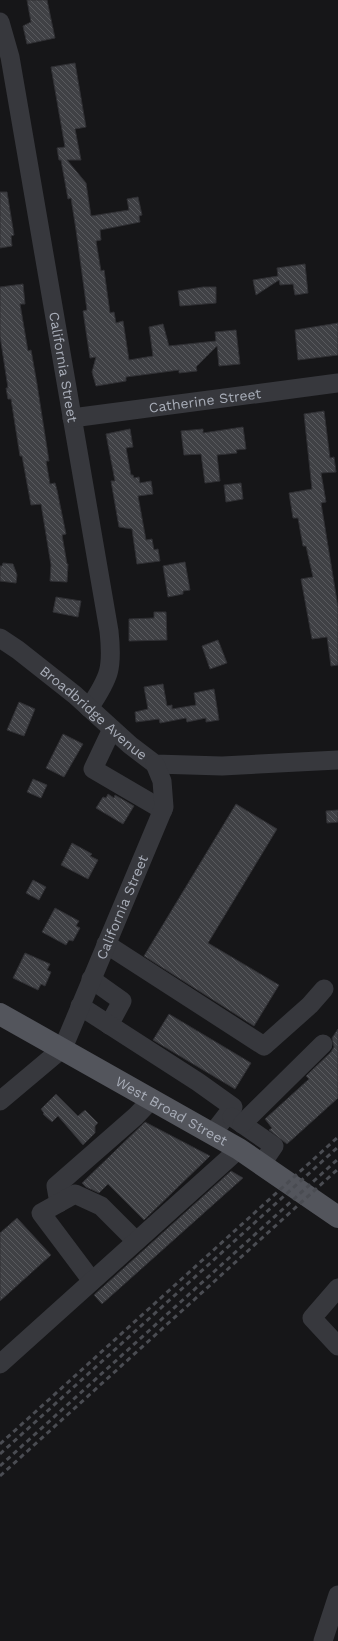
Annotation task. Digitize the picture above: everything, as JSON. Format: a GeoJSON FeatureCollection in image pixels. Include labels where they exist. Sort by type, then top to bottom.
{"type":"FeatureCollection","features":[{"type":"Feature","properties":{"kind":"main road","name":"West Broad Street"},"geometry":{"type":"LineString","coordinates":[[0,1014],[63,1048],[239,1149],[338,1217]]}},
{"type":"Feature","properties":{"kind":"street","name":"California Street"},"geometry":{"type":"LineString","coordinates":[[0,22],[10,57],[111,648],[108,675],[89,708]]}},
{"type":"Feature","properties":{"kind":"street","name":"Catherine Street"},"geometry":{"type":"LineString","coordinates":[[72,418],[338,383]]}},
{"type":"Feature","properties":{"kind":"street","name":"Broadbridge Avenue"},"geometry":{"type":"LineString","coordinates":[[0,638],[18,650],[155,764],[222,766],[338,760]]}},
{"type":"Feature","properties":{"kind":"street"},"geometry":{"type":"LineString","coordinates":[[112,729],[93,769],[163,810]]}},
{"type":"Feature","properties":{"kind":"street","name":"California Street"},"geometry":{"type":"LineString","coordinates":[[63,1048],[163,810],[164,788],[155,764]]}},
{"type":"Feature","properties":{"kind":"street"},"geometry":{"type":"LineString","coordinates":[[106,944],[264,1046],[310,1005],[324,989]]}},
{"type":"Feature","properties":{"kind":"street"},"geometry":{"type":"LineString","coordinates":[[91,979],[122,1001],[109,1025]]}},
{"type":"Feature","properties":{"kind":"street"},"geometry":{"type":"LineString","coordinates":[[80,1006],[198,1082],[233,1107],[234,1119]]}},
{"type":"Feature","properties":{"kind":"street"},"geometry":{"type":"LineString","coordinates":[[212,1134],[234,1119],[323,1044]]}},
{"type":"Feature","properties":{"kind":"street"},"geometry":{"type":"LineString","coordinates":[[0,1101],[63,1048]]}},
{"type":"Feature","properties":{"kind":"street"},"geometry":{"type":"LineString","coordinates":[[59,1202],[56,1186],[136,1116],[152,1099]]}},
{"type":"Feature","properties":{"kind":"street"},"geometry":{"type":"LineString","coordinates":[[234,1119],[274,1146],[261,1164]]}},
{"type":"Feature","properties":{"kind":"street"},"geometry":{"type":"LineString","coordinates":[[0,1364],[239,1149]]}},
{"type":"Feature","properties":{"kind":"street"},"geometry":{"type":"LineString","coordinates":[[92,1281],[41,1212],[75,1194],[101,1206],[136,1241]]}},
{"type":"Feature","properties":{"kind":"street"},"geometry":{"type":"LineString","coordinates":[[338,1288],[312,1318],[338,1346]]}},
{"type":"Feature","properties":{"kind":"street"},"geometry":{"type":"LineString","coordinates":[[323,1641],[338,1595]]}},
{"type":"Feature","properties":{"kind":"building"},"geometry":{"type":"Polygon","coordinates":[[[27,0],[47,0],[55,38],[27,44],[23,26],[31,22],[27,0]]]}},
{"type":"Feature","properties":{"kind":"building"},"geometry":{"type":"Polygon","coordinates":[[[75,63],[86,127],[75,129],[81,160],[67,160],[86,183],[91,216],[129,210],[127,199],[138,197],[142,215],[139,216],[140,222],[100,230],[101,240],[96,241],[101,271],[104,270],[110,313],[114,312],[116,323],[123,321],[129,360],[153,356],[149,327],[163,324],[169,346],[216,341],[215,332],[236,330],[240,364],[219,366],[217,346],[196,367],[197,371],[179,373],[179,370],[126,377],[126,381],[96,386],[92,372],[96,357],[90,358],[83,311],[87,310],[71,198],[68,199],[61,160],[59,160],[57,148],[65,147],[51,67],[75,63]]]}},
{"type":"Feature","properties":{"kind":"building"},"geometry":{"type":"Polygon","coordinates":[[[0,192],[7,192],[14,235],[11,236],[12,246],[0,248],[0,192]]]}},
{"type":"Feature","properties":{"kind":"building"},"geometry":{"type":"Polygon","coordinates":[[[305,264],[308,293],[295,295],[293,284],[280,285],[279,280],[256,295],[253,280],[278,276],[277,268],[305,264]]]}},
{"type":"Feature","properties":{"kind":"building"},"geometry":{"type":"Polygon","coordinates":[[[23,284],[25,304],[20,304],[28,351],[31,350],[37,384],[49,461],[46,461],[50,484],[55,483],[57,490],[66,534],[62,535],[68,564],[67,582],[50,581],[51,565],[41,504],[31,505],[22,456],[20,456],[11,399],[8,399],[6,388],[8,388],[0,336],[0,287],[23,284]]]}},
{"type":"Feature","properties":{"kind":"building"},"geometry":{"type":"Polygon","coordinates":[[[203,287],[216,287],[216,303],[180,306],[178,291],[203,287]]]}},
{"type":"Feature","properties":{"kind":"building"},"geometry":{"type":"Polygon","coordinates":[[[338,323],[338,355],[298,360],[295,330],[338,323]]]}},
{"type":"Feature","properties":{"kind":"building"},"geometry":{"type":"Polygon","coordinates":[[[324,411],[330,458],[334,457],[336,472],[321,473],[326,502],[321,503],[338,607],[338,665],[331,666],[327,637],[312,639],[301,579],[313,577],[306,546],[303,546],[298,518],[293,518],[289,493],[312,489],[304,414],[324,411]]]}},
{"type":"Feature","properties":{"kind":"building"},"geometry":{"type":"Polygon","coordinates":[[[243,427],[246,449],[236,450],[237,453],[217,455],[220,481],[205,483],[201,454],[184,455],[181,431],[203,429],[203,433],[243,427]]]}},
{"type":"Feature","properties":{"kind":"building"},"geometry":{"type":"Polygon","coordinates":[[[130,429],[133,447],[126,448],[131,475],[133,475],[134,478],[139,477],[140,483],[151,481],[153,494],[138,496],[146,540],[152,539],[154,550],[158,549],[160,561],[137,564],[132,529],[119,527],[111,481],[115,481],[106,434],[130,429]]]}},
{"type":"Feature","properties":{"kind":"building"},"geometry":{"type":"Polygon","coordinates":[[[241,483],[243,499],[226,502],[224,485],[241,483]]]}},
{"type":"Feature","properties":{"kind":"building"},"geometry":{"type":"Polygon","coordinates":[[[185,562],[190,590],[183,591],[183,594],[168,597],[163,566],[185,562]]]}},
{"type":"Feature","properties":{"kind":"building"},"geometry":{"type":"Polygon","coordinates":[[[3,563],[13,564],[17,575],[16,583],[0,581],[0,566],[2,566],[3,563]]]}},
{"type":"Feature","properties":{"kind":"building"},"geometry":{"type":"Polygon","coordinates":[[[56,597],[81,601],[78,617],[53,612],[56,597]]]}},
{"type":"Feature","properties":{"kind":"building"},"geometry":{"type":"Polygon","coordinates":[[[154,612],[166,612],[167,640],[129,641],[129,619],[154,618],[154,612]]]}},
{"type":"Feature","properties":{"kind":"building"},"geometry":{"type":"Polygon","coordinates":[[[218,640],[227,663],[210,669],[202,646],[218,640]]]}},
{"type":"Feature","properties":{"kind":"building"},"geometry":{"type":"Polygon","coordinates":[[[163,684],[167,706],[172,705],[172,709],[196,705],[194,693],[214,689],[219,720],[206,722],[206,718],[187,722],[186,718],[160,723],[159,719],[136,722],[135,712],[148,709],[144,687],[163,684]]]}},
{"type":"Feature","properties":{"kind":"building"},"geometry":{"type":"Polygon","coordinates":[[[19,702],[35,709],[24,736],[7,730],[19,702]]]}},
{"type":"Feature","properties":{"kind":"building"},"geometry":{"type":"Polygon","coordinates":[[[63,734],[83,744],[64,777],[46,768],[63,734]]]}},
{"type":"Feature","properties":{"kind":"building"},"geometry":{"type":"Polygon","coordinates":[[[33,779],[47,785],[41,798],[27,792],[33,779]]]}},
{"type":"Feature","properties":{"kind":"building"},"geometry":{"type":"Polygon","coordinates":[[[108,794],[114,798],[115,795],[134,806],[123,824],[96,808],[103,797],[106,798],[108,794]]]}},
{"type":"Feature","properties":{"kind":"building"},"geometry":{"type":"Polygon","coordinates":[[[236,804],[277,829],[208,943],[279,985],[254,1026],[144,956],[236,804]]]}},
{"type":"Feature","properties":{"kind":"building"},"geometry":{"type":"Polygon","coordinates":[[[338,810],[338,822],[327,823],[326,811],[338,810]]]}},
{"type":"Feature","properties":{"kind":"building"},"geometry":{"type":"Polygon","coordinates":[[[72,843],[92,854],[90,856],[98,860],[88,879],[61,865],[72,843]]]}},
{"type":"Feature","properties":{"kind":"building"},"geometry":{"type":"Polygon","coordinates":[[[33,880],[46,887],[39,900],[26,893],[33,880]]]}},
{"type":"Feature","properties":{"kind":"building"},"geometry":{"type":"Polygon","coordinates":[[[55,908],[79,921],[76,926],[80,928],[73,941],[69,940],[66,945],[42,932],[55,908]]]}},
{"type":"Feature","properties":{"kind":"building"},"geometry":{"type":"Polygon","coordinates":[[[25,953],[50,964],[47,970],[51,972],[45,986],[41,984],[38,990],[13,978],[25,953]]]}},
{"type":"Feature","properties":{"kind":"building"},"geometry":{"type":"Polygon","coordinates":[[[169,1014],[251,1063],[235,1089],[153,1040],[169,1014]]]}},
{"type":"Feature","properties":{"kind":"building"},"geometry":{"type":"Polygon","coordinates":[[[338,1029],[338,1098],[287,1144],[269,1130],[272,1128],[265,1119],[309,1079],[306,1076],[331,1052],[334,1047],[332,1038],[338,1029]]]}},
{"type":"Feature","properties":{"kind":"building"},"geometry":{"type":"Polygon","coordinates":[[[56,1094],[78,1116],[85,1110],[98,1123],[95,1126],[95,1133],[83,1145],[58,1116],[52,1122],[43,1114],[44,1113],[41,1109],[56,1094]]]}},
{"type":"Feature","properties":{"kind":"building"},"geometry":{"type":"Polygon","coordinates":[[[145,1122],[210,1156],[144,1220],[108,1184],[99,1193],[86,1187],[82,1183],[145,1122]]]}},
{"type":"Feature","properties":{"kind":"building"},"geometry":{"type":"Polygon","coordinates":[[[231,1171],[243,1178],[102,1304],[94,1295],[231,1171]]]}},
{"type":"Feature","properties":{"kind":"building"},"geometry":{"type":"Polygon","coordinates":[[[17,1218],[51,1255],[0,1301],[0,1233],[17,1218]]]}},
{"type":"Feature","properties":{"kind":"railway"},"geometry":{"type":"LineString","coordinates":[[0,1444],[338,1137]]}},
{"type":"Feature","properties":{"kind":"railway"},"geometry":{"type":"LineString","coordinates":[[0,1454],[338,1147]]}},
{"type":"Feature","properties":{"kind":"railway"},"geometry":{"type":"LineString","coordinates":[[0,1466],[338,1159]]}},
{"type":"Feature","properties":{"kind":"railway"},"geometry":{"type":"LineString","coordinates":[[0,1476],[338,1169]]}}]}
